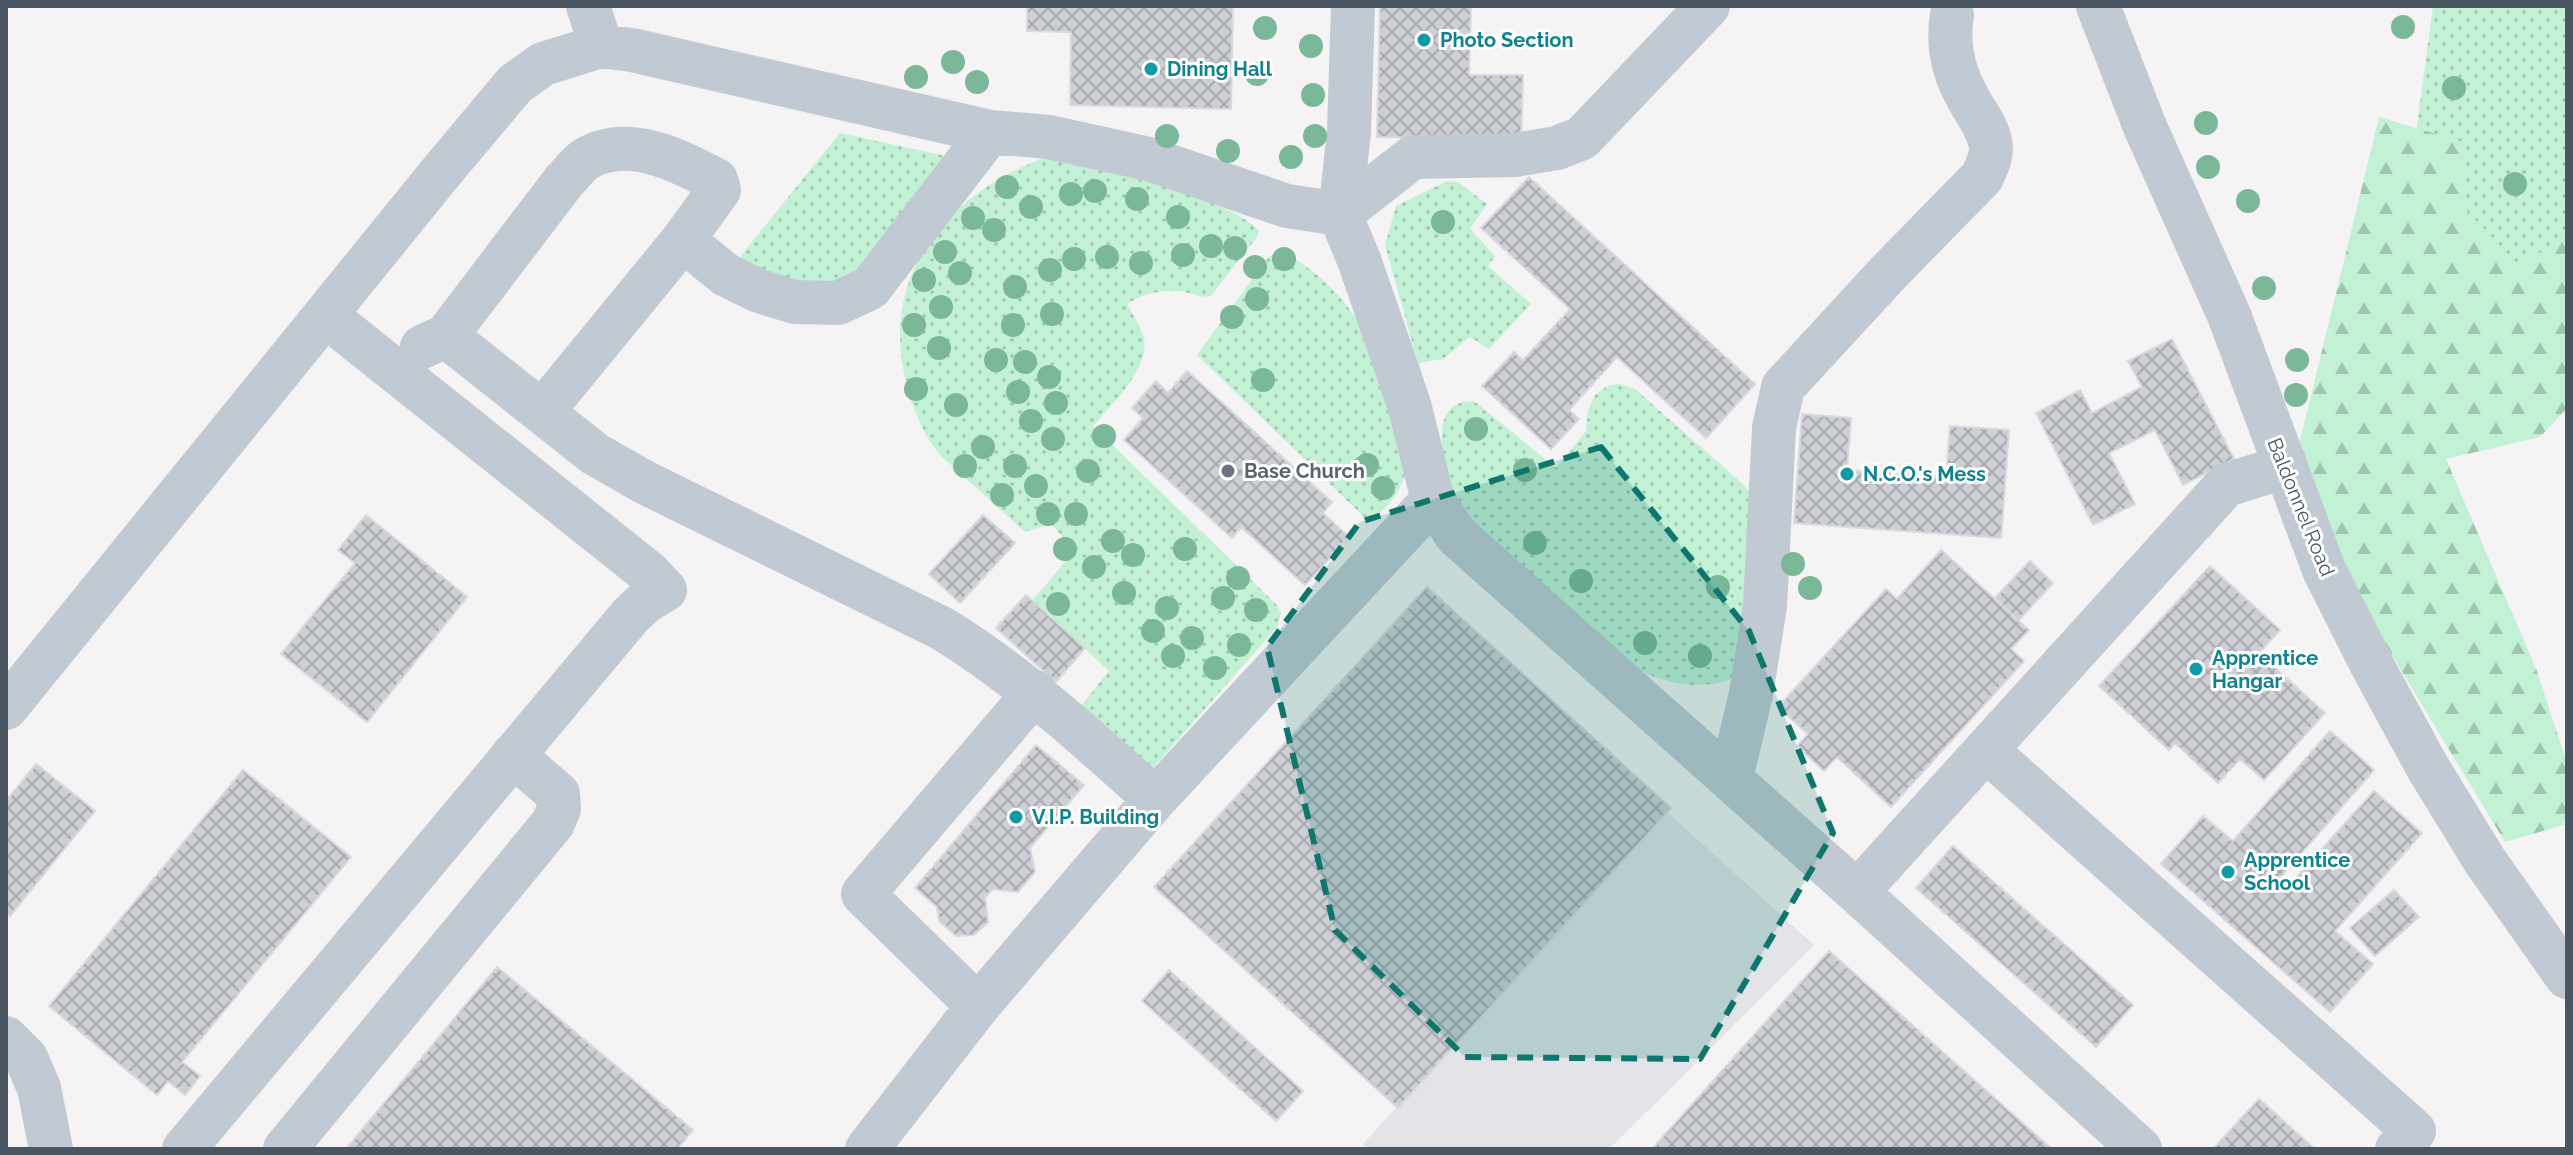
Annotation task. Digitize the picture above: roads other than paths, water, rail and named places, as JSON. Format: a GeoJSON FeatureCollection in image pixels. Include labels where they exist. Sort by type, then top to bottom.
{"type":"FeatureCollection","features":[{"type":"Feature","properties":{"kind":"street"},"geometry":{"type":"LineString","coordinates":[[1353,6],[1349,132],[1340,214],[1410,408],[1433,500],[1456,535],[1645,706],[1731,778],[2140,1149]]}},
{"type":"Feature","properties":{"kind":"street"},"geometry":{"type":"LineString","coordinates":[[6,708],[515,84],[595,26],[632,50],[990,132],[1049,137],[1149,159],[1287,206],[1340,214],[1413,157],[1515,155],[1557,148],[1582,138],[1708,6]]}},
{"type":"Feature","properties":{"kind":"street","name":"Baldonnel Road"},"geometry":{"type":"LineString","coordinates":[[2098,6],[2145,127],[2229,315],[2324,570],[2428,768],[2485,861],[2567,977]]}},
{"type":"Feature","properties":{"kind":"street"},"geometry":{"type":"LineString","coordinates":[[1731,778],[1751,694],[1765,606],[1774,428],[1783,387],[1889,272],[1955,207],[1982,177],[1989,160],[1991,146],[1988,133],[1957,75],[1948,37],[1949,9]]}},
{"type":"Feature","properties":{"kind":"street"},"geometry":{"type":"LineString","coordinates":[[683,240],[726,275],[759,291],[795,302],[838,303],[870,288],[990,132]]}},
{"type":"Feature","properties":{"kind":"street"},"geometry":{"type":"LineString","coordinates":[[388,363],[446,336],[564,181],[585,160],[613,149],[638,150],[669,157],[716,180],[719,190],[683,240],[542,412]]}},
{"type":"Feature","properties":{"kind":"street"},"geometry":{"type":"LineString","coordinates":[[184,1149],[631,615],[665,590],[649,573],[325,315]]}},
{"type":"Feature","properties":{"kind":"street"},"geometry":{"type":"LineString","coordinates":[[446,336],[595,454],[644,482],[943,629],[1035,692],[1155,799]]}},
{"type":"Feature","properties":{"kind":"street"},"geometry":{"type":"LineString","coordinates":[[1857,892],[2226,485],[2284,467]]}},
{"type":"Feature","properties":{"kind":"street"},"geometry":{"type":"LineString","coordinates":[[867,1149],[978,1006],[1155,799],[1433,500]]}},
{"type":"Feature","properties":{"kind":"street"},"geometry":{"type":"LineString","coordinates":[[978,1006],[863,894],[1035,692]]}},
{"type":"Feature","properties":{"kind":"street"},"geometry":{"type":"LineString","coordinates":[[1986,750],[2415,1143]]}},
{"type":"Feature","properties":{"kind":"street"},"geometry":{"type":"LineString","coordinates":[[285,1149],[553,823],[559,809],[558,794],[513,755]]}},
{"type":"Feature","properties":{"kind":"street"},"geometry":{"type":"LineString","coordinates":[[6,1038],[26,1058],[39,1088],[51,1149]]}},
{"type":"Feature","properties":{"kind":"place","name":"Photo Section"},"geometry":{"type":"Point","coordinates":[1424,40]}},
{"type":"Feature","properties":{"kind":"place","name":"Dining Hall"},"geometry":{"type":"Point","coordinates":[1151,69]}},
{"type":"Feature","properties":{"kind":"place","name":"Base Church"},"geometry":{"type":"Point","coordinates":[1228,471]}},
{"type":"Feature","properties":{"kind":"place","name":"N.C.O.'s Mess"},"geometry":{"type":"Point","coordinates":[1847,474]}},
{"type":"Feature","properties":{"kind":"place","name":"Apprentice Hangar"},"geometry":{"type":"Point","coordinates":[2196,669]}},
{"type":"Feature","properties":{"kind":"place","name":"V.I.P. Building"},"geometry":{"type":"Point","coordinates":[1016,817]}},
{"type":"Feature","properties":{"kind":"place","name":"Apprentice School"},"geometry":{"type":"Point","coordinates":[2228,872]}}]}
